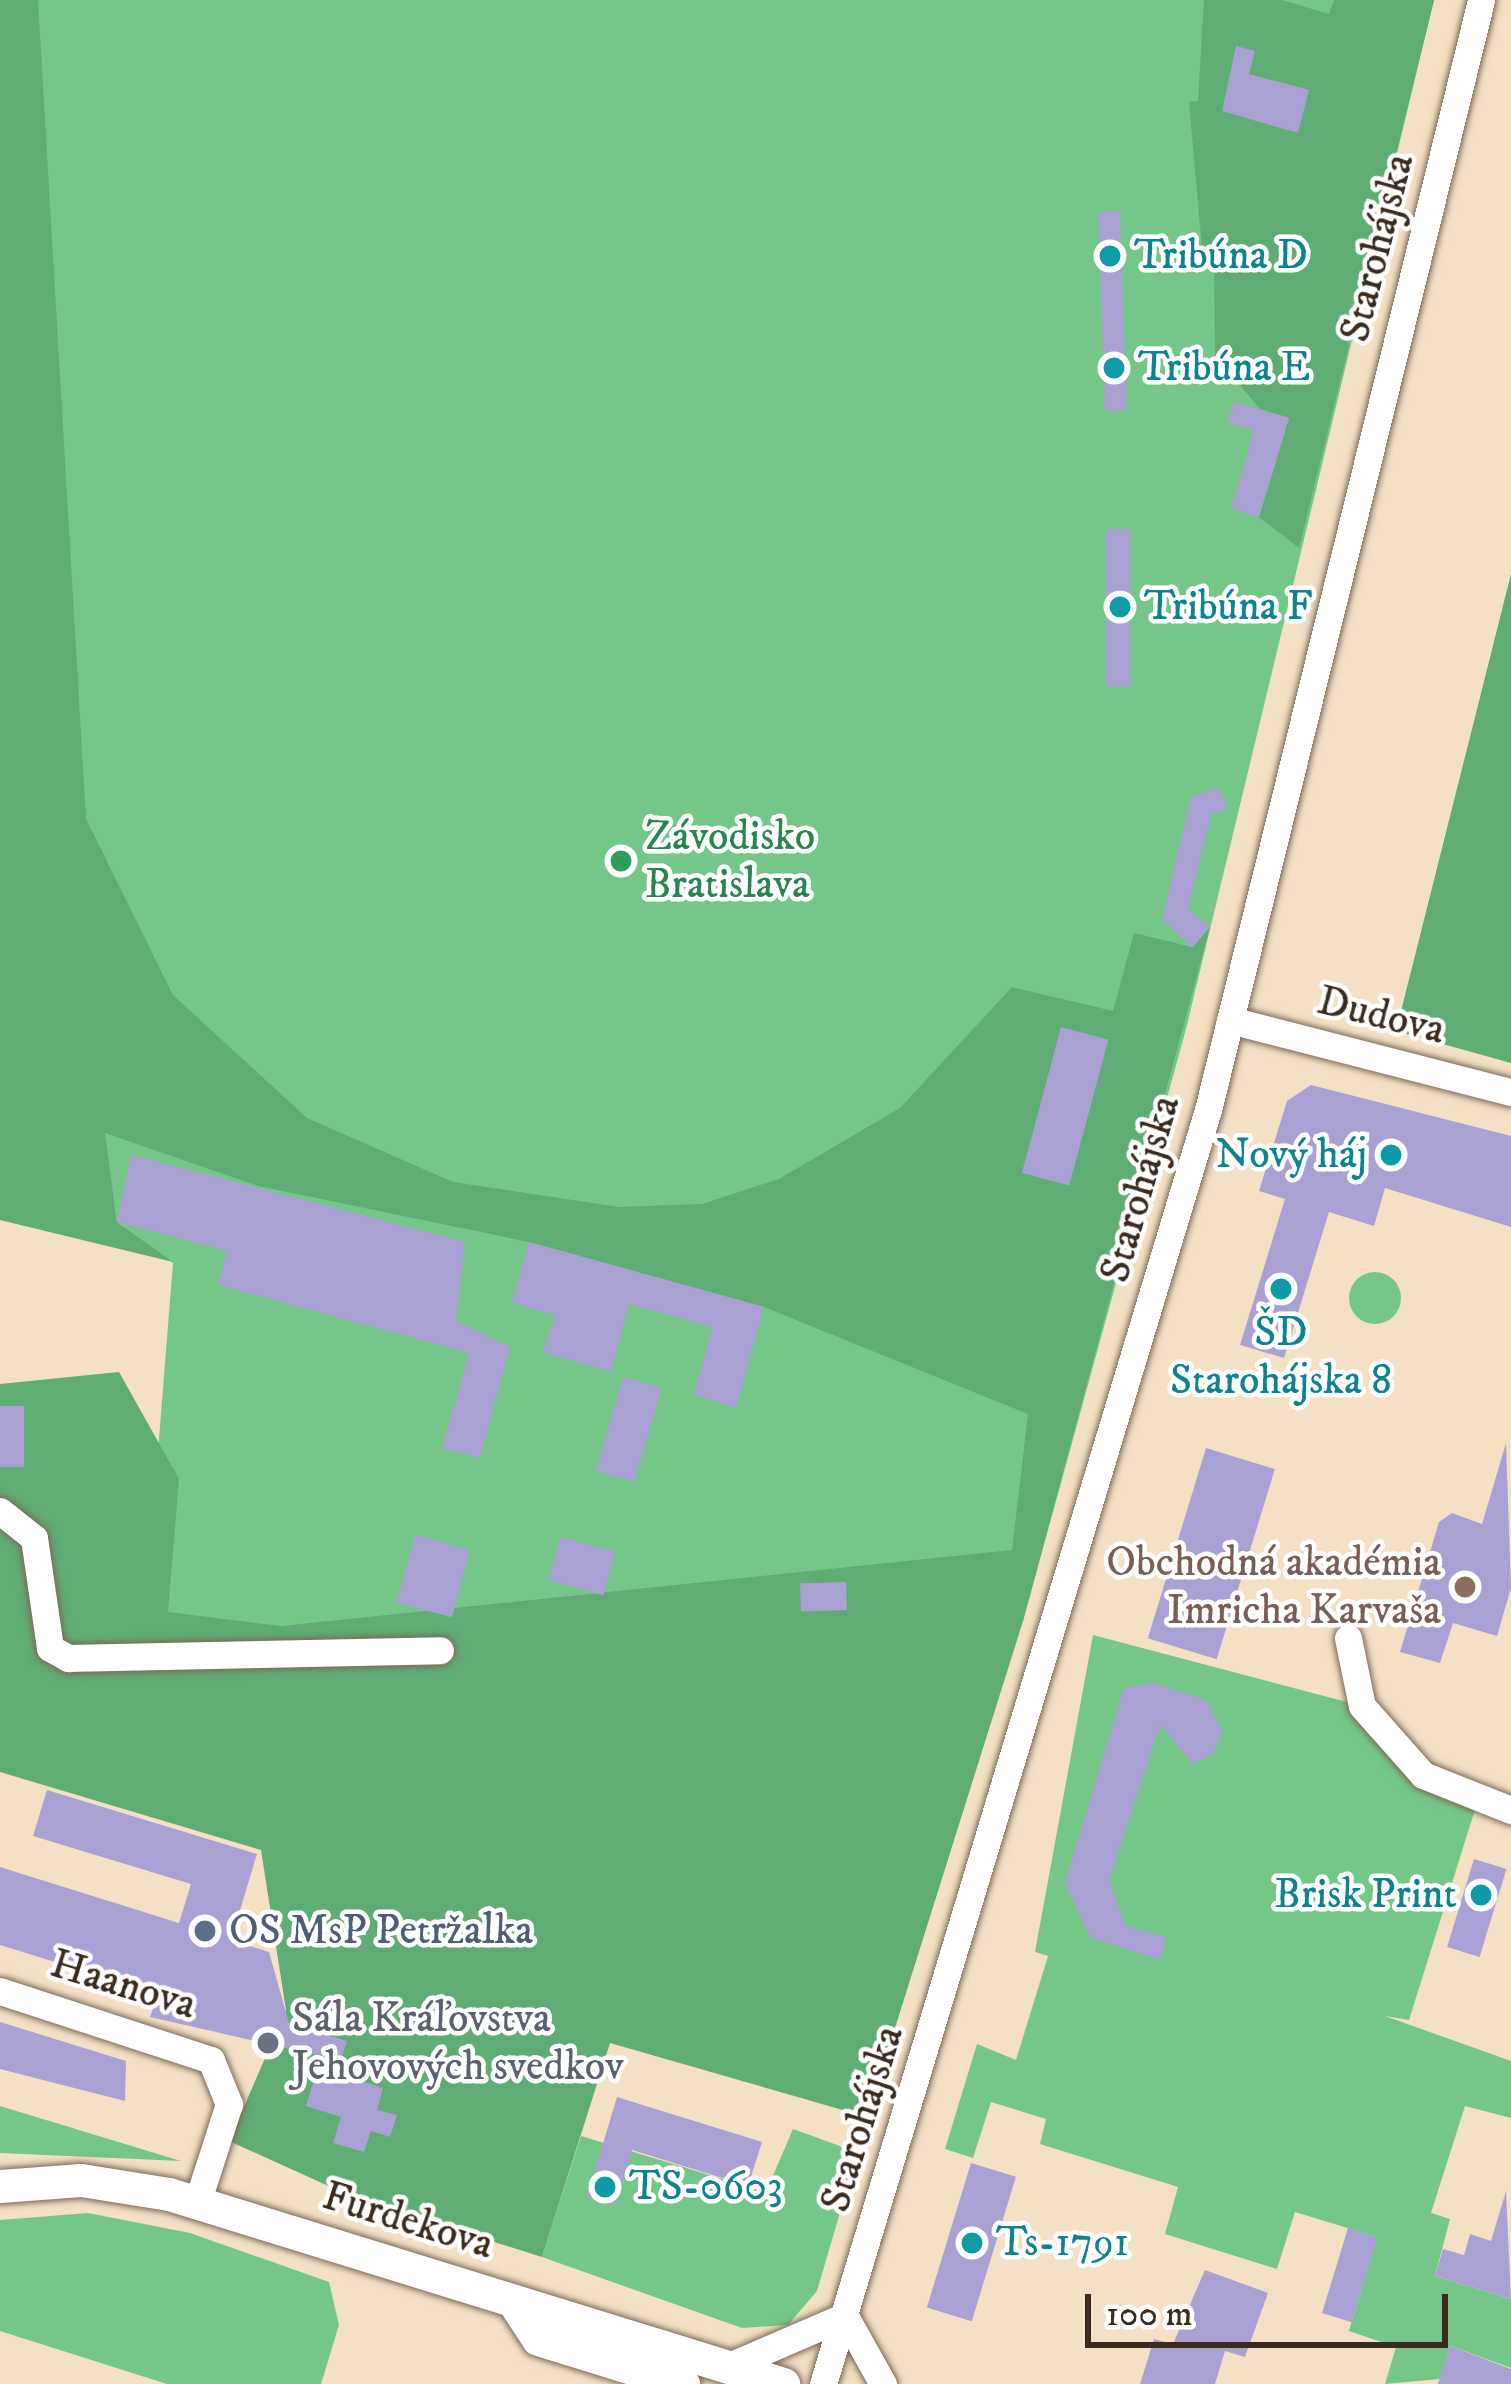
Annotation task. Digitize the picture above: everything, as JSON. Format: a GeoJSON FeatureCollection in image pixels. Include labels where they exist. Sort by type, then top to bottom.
{"type":"FeatureCollection","features":[{"type":"Feature","properties":{"kind":"street","name":"Starohájska"},"geometry":{"type":"LineString","coordinates":[[823,2384],[1057,1637],[1230,1020],[1481,0]]}},
{"type":"Feature","properties":{"kind":"street","name":"Dudova"},"geometry":{"type":"LineString","coordinates":[[1230,1020],[1511,1092]]}},
{"type":"Feature","properties":{"kind":"street"},"geometry":{"type":"LineString","coordinates":[[0,1511],[34,1538],[50,1648],[68,1658],[440,1650]]}},
{"type":"Feature","properties":{"kind":"street"},"geometry":{"type":"LineString","coordinates":[[1348,1638],[1362,1706],[1423,1775],[1511,1810]]}},
{"type":"Feature","properties":{"kind":"street","name":"Haanova"},"geometry":{"type":"LineString","coordinates":[[0,1991],[216,2065],[229,2104],[196,2203]]}},
{"type":"Feature","properties":{"kind":"street","name":"Furdekova"},"geometry":{"type":"LineString","coordinates":[[0,2186],[81,2180],[196,2203],[783,2384]]}},
{"type":"Feature","properties":{"kind":"street"},"geometry":{"type":"LineString","coordinates":[[513,2301],[538,2339],[683,2384]]}},
{"type":"Feature","properties":{"kind":"street"},"geometry":{"type":"LineString","coordinates":[[727,2367],[845,2317],[883,2384]]}},
{"type":"Feature","properties":{"kind":"green space","name":"Závodisko Bratislava"},"geometry":{"type":"Polygon","coordinates":[[[0,0],[1434,0],[1186,1029],[1023,1621],[142,1652],[173,1263],[117,1222],[104,1133],[0,0]]]}},
{"type":"Feature","properties":{"kind":"green space"},"geometry":{"type":"Polygon","coordinates":[[[0,0],[38,0],[86,819],[173,995],[307,1118],[453,1182],[619,1207],[702,1204],[779,1179],[900,1108],[1012,987],[1113,1011],[1134,933],[1192,947],[1210,927],[1023,1621],[867,2117],[610,2043],[542,2257],[355,2198],[229,2141],[286,2010],[261,1850],[0,1772],[0,1384],[119,1372],[179,1479],[168,1612],[281,1626],[1012,1550],[1028,1414],[764,1307],[529,1242],[258,1186],[105,1133],[117,1222],[173,1262],[0,1220],[0,0]]]}},
{"type":"Feature","properties":{"kind":"green space"},"geometry":{"type":"Polygon","coordinates":[[[1204,0],[1282,0],[1329,14],[1334,0],[1434,0],[1299,548],[1259,517],[1289,418],[1260,409],[1215,356],[1214,254],[1202,249],[1189,102],[1198,101],[1204,0]]]}},
{"type":"Feature","properties":{"kind":"green space"},"geometry":{"type":"Polygon","coordinates":[[[1511,574],[1511,1063],[1396,1031],[1511,574]]]}},
{"type":"Feature","properties":{"kind":"green space"},"geometry":{"type":"Polygon","coordinates":[[[1375,1272],[1393,1280],[1401,1298],[1393,1316],[1375,1324],[1357,1316],[1349,1298],[1357,1280],[1375,1272]]]}},
{"type":"Feature","properties":{"kind":"green space"},"geometry":{"type":"Polygon","coordinates":[[[1093,1635],[1362,1706],[1423,1775],[1478,1800],[1409,2020],[1385,2016],[1511,2061],[1511,2118],[1465,2106],[1431,2213],[1450,2219],[1435,2276],[1511,2299],[1511,2368],[1450,2346],[1440,2379],[1385,2384],[1396,2347],[1349,2331],[1377,2237],[1295,2212],[1277,2269],[1165,2234],[1178,2187],[1040,2144],[1046,2119],[991,2102],[973,2158],[945,2149],[977,2044],[1016,2060],[1048,1956],[1035,1952],[1093,1635]]]}},
{"type":"Feature","properties":{"kind":"green space"},"geometry":{"type":"Polygon","coordinates":[[[0,2106],[181,2161],[0,2153],[0,2106]]]}},
{"type":"Feature","properties":{"kind":"green space"},"geometry":{"type":"Polygon","coordinates":[[[793,2129],[840,2146],[854,2165],[817,2291],[788,2325],[742,2328],[542,2257],[581,2136],[766,2192],[793,2129]]]}},
{"type":"Feature","properties":{"kind":"green space"},"geometry":{"type":"Polygon","coordinates":[[[88,2213],[190,2233],[329,2282],[339,2325],[321,2384],[167,2384],[0,2331],[0,2220],[88,2213]]]}},
{"type":"Feature","properties":{"kind":"building"},"geometry":{"type":"Polygon","coordinates":[[[1236,46],[1255,51],[1249,74],[1309,90],[1298,133],[1222,111],[1236,46]]]}},
{"type":"Feature","properties":{"kind":"building"},"geometry":{"type":"Polygon","coordinates":[[[1120,211],[1127,410],[1105,411],[1098,212],[1120,211]]]}},
{"type":"Feature","properties":{"kind":"building"},"geometry":{"type":"Polygon","coordinates":[[[1234,402],[1289,418],[1259,517],[1231,509],[1254,430],[1228,423],[1234,402]]]}},
{"type":"Feature","properties":{"kind":"building","name":"Tribúna F"},"geometry":{"type":"Polygon","coordinates":[[[1106,529],[1130,529],[1130,687],[1106,687],[1106,529]]]}},
{"type":"Feature","properties":{"kind":"building"},"geometry":{"type":"Polygon","coordinates":[[[1218,787],[1228,808],[1211,815],[1188,909],[1210,927],[1192,948],[1162,918],[1191,797],[1218,787]]]}},
{"type":"Feature","properties":{"kind":"building"},"geometry":{"type":"Polygon","coordinates":[[[1061,1027],[1108,1040],[1069,1186],[1022,1173],[1061,1027]]]}},
{"type":"Feature","properties":{"kind":"building","name":"Nový háj"},"geometry":{"type":"Polygon","coordinates":[[[1311,1085],[1511,1136],[1511,1227],[1385,1188],[1374,1226],[1329,1212],[1284,1358],[1240,1345],[1285,1199],[1259,1191],[1287,1101],[1311,1085]]]}},
{"type":"Feature","properties":{"kind":"building"},"geometry":{"type":"Polygon","coordinates":[[[131,1155],[465,1242],[456,1321],[510,1347],[480,1458],[442,1448],[469,1353],[218,1285],[227,1251],[117,1222],[131,1155]]]}},
{"type":"Feature","properties":{"kind":"building"},"geometry":{"type":"Polygon","coordinates":[[[529,1242],[764,1307],[736,1408],[694,1395],[712,1327],[629,1304],[611,1372],[543,1352],[555,1315],[512,1303],[529,1242]]]}},
{"type":"Feature","properties":{"kind":"building"},"geometry":{"type":"Polygon","coordinates":[[[623,1377],[661,1388],[634,1482],[596,1471],[623,1377]]]}},
{"type":"Feature","properties":{"kind":"building"},"geometry":{"type":"Polygon","coordinates":[[[0,1406],[24,1406],[24,1467],[0,1467],[0,1406]]]}},
{"type":"Feature","properties":{"kind":"building"},"geometry":{"type":"Polygon","coordinates":[[[1506,1443],[1511,1588],[1497,1636],[1453,1623],[1440,1663],[1400,1652],[1439,1522],[1452,1513],[1482,1524],[1506,1443]]]}},
{"type":"Feature","properties":{"kind":"building"},"geometry":{"type":"Polygon","coordinates":[[[1206,1448],[1275,1469],[1217,1659],[1148,1638],[1206,1448]]]}},
{"type":"Feature","properties":{"kind":"building"},"geometry":{"type":"Polygon","coordinates":[[[415,1535],[470,1550],[452,1617],[397,1603],[415,1535]]]}},
{"type":"Feature","properties":{"kind":"building"},"geometry":{"type":"Polygon","coordinates":[[[560,1537],[615,1552],[603,1595],[548,1580],[560,1537]]]}},
{"type":"Feature","properties":{"kind":"building"},"geometry":{"type":"Polygon","coordinates":[[[846,1582],[847,1610],[801,1612],[800,1584],[846,1582]]]}},
{"type":"Feature","properties":{"kind":"building"},"geometry":{"type":"Polygon","coordinates":[[[1154,1683],[1206,1700],[1222,1731],[1214,1753],[1193,1764],[1160,1725],[1109,1881],[1126,1926],[1166,1937],[1160,1960],[1091,1938],[1065,1883],[1124,1688],[1154,1683]]]}},
{"type":"Feature","properties":{"kind":"building"},"geometry":{"type":"Polygon","coordinates":[[[47,1790],[257,1854],[231,1940],[269,1952],[289,2023],[347,2041],[337,2073],[383,2088],[377,2110],[397,2115],[390,2137],[371,2131],[364,2152],[333,2143],[341,2117],[306,2106],[321,2056],[150,2017],[158,1994],[0,1945],[0,1867],[179,1923],[191,1884],[33,1836],[47,1790]]]}},
{"type":"Feature","properties":{"kind":"building","name":"Brisk Print"},"geometry":{"type":"Polygon","coordinates":[[[1474,1859],[1507,1869],[1480,1957],[1447,1947],[1474,1859]]]}},
{"type":"Feature","properties":{"kind":"building"},"geometry":{"type":"Polygon","coordinates":[[[0,2022],[126,2061],[125,2101],[0,2069],[0,2022]]]}},
{"type":"Feature","properties":{"kind":"building"},"geometry":{"type":"Polygon","coordinates":[[[617,2097],[762,2142],[748,2186],[632,2150],[615,2205],[587,2197],[617,2097]]]}},
{"type":"Feature","properties":{"kind":"building","name":"Ts-1791"},"geometry":{"type":"Polygon","coordinates":[[[971,2163],[1016,2177],[972,2321],[927,2307],[971,2163]]]}},
{"type":"Feature","properties":{"kind":"building"},"geometry":{"type":"Polygon","coordinates":[[[1506,2191],[1511,2299],[1435,2276],[1443,2249],[1464,2255],[1470,2234],[1491,2241],[1506,2191]]]}},
{"type":"Feature","properties":{"kind":"building"},"geometry":{"type":"Polygon","coordinates":[[[1348,2228],[1378,2237],[1352,2322],[1322,2313],[1348,2228]]]}},
{"type":"Feature","properties":{"kind":"building"},"geometry":{"type":"Polygon","coordinates":[[[1205,2270],[1268,2293],[1245,2357],[1225,2351],[1215,2384],[1140,2384],[1154,2339],[1173,2344],[1205,2270]]]}},
{"type":"Feature","properties":{"kind":"building"},"geometry":{"type":"Polygon","coordinates":[[[1450,2346],[1511,2369],[1511,2384],[1438,2384],[1450,2346]]]}},
{"type":"Feature","properties":{"kind":"place","name":"Tribúna D"},"geometry":{"type":"Point","coordinates":[1110,256]}},
{"type":"Feature","properties":{"kind":"place","name":"Tribúna E"},"geometry":{"type":"Point","coordinates":[1114,368]}},
{"type":"Feature","properties":{"kind":"place","name":"Tribúna F"},"geometry":{"type":"Point","coordinates":[1120,607]}},
{"type":"Feature","properties":{"kind":"place","name":"Závodisko Bratislava"},"geometry":{"type":"Point","coordinates":[621,861]}},
{"type":"Feature","properties":{"kind":"place","name":"Nový háj"},"geometry":{"type":"Point","coordinates":[1391,1155]}},
{"type":"Feature","properties":{"kind":"place","name":"ŠD Starohájska 8"},"geometry":{"type":"Point","coordinates":[1281,1289]}},
{"type":"Feature","properties":{"kind":"place","name":"Obchodná akadémia Imricha Karvaša"},"geometry":{"type":"Point","coordinates":[1465,1587]}},
{"type":"Feature","properties":{"kind":"place","name":"Brisk Print"},"geometry":{"type":"Point","coordinates":[1481,1895]}},
{"type":"Feature","properties":{"kind":"place","name":"OS MsP Petržalka"},"geometry":{"type":"Point","coordinates":[205,1931]}},
{"type":"Feature","properties":{"kind":"place","name":"Sála Kráľovstva Jehovových svedkov"},"geometry":{"type":"Point","coordinates":[268,2043]}},
{"type":"Feature","properties":{"kind":"place","name":"TS-0603"},"geometry":{"type":"Point","coordinates":[605,2187]}},
{"type":"Feature","properties":{"kind":"place","name":"Ts-1791"},"geometry":{"type":"Point","coordinates":[972,2243]}}]}
